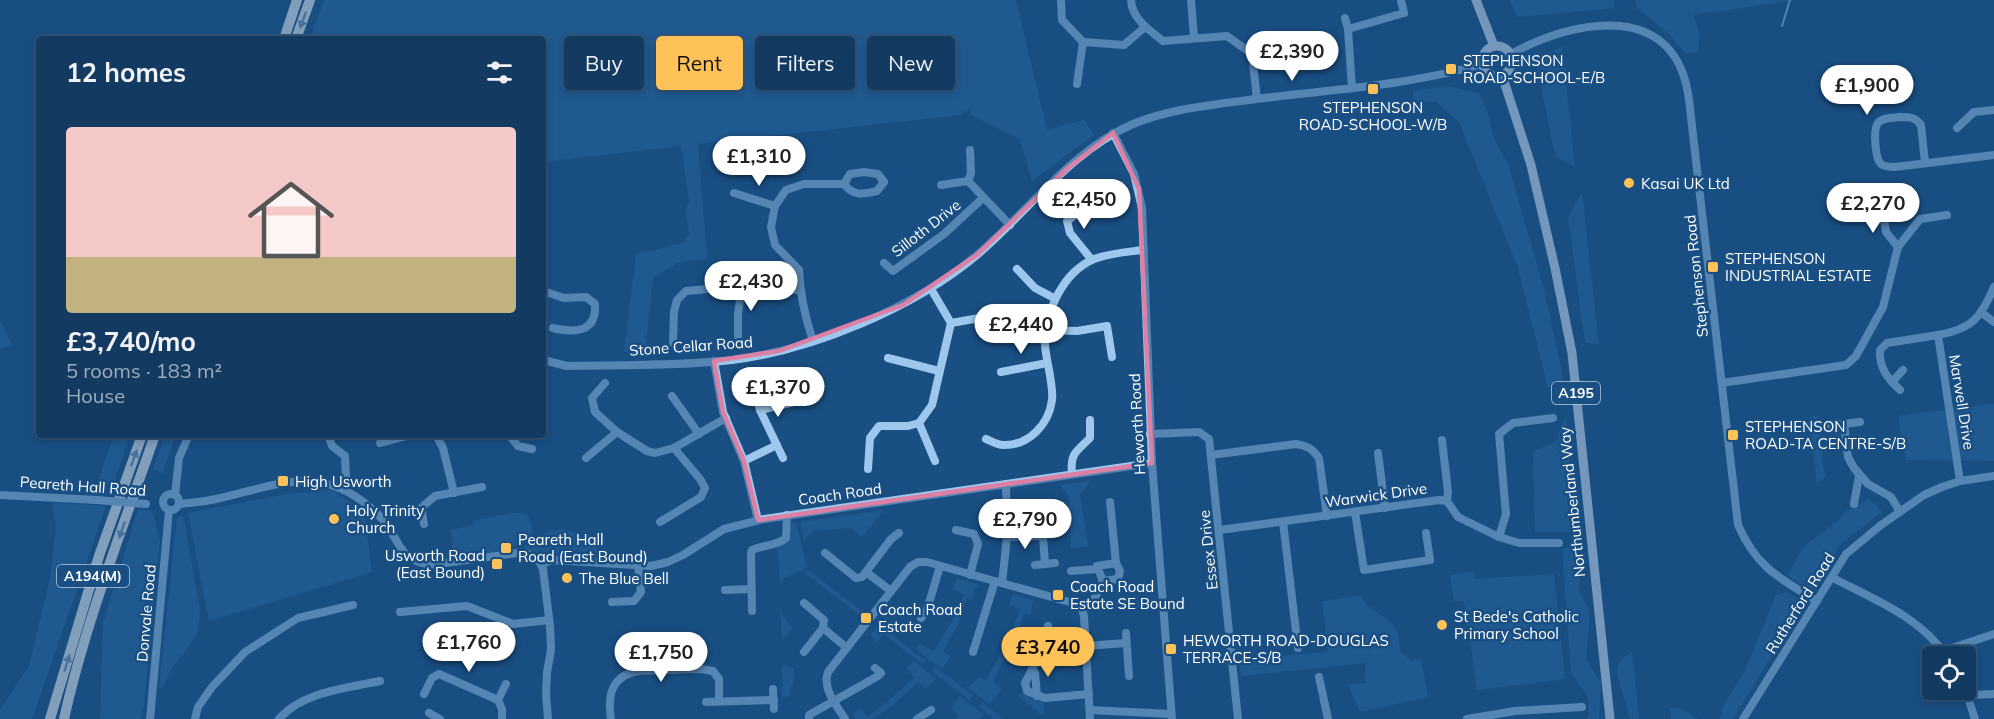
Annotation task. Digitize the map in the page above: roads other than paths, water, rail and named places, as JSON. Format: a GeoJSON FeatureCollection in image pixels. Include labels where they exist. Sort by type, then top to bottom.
{"type":"FeatureCollection","features":[{"type":"Feature","properties":{"kind":"highway"},"geometry":{"type":"LineString","coordinates":[[285,36],[297,0]]}},
{"type":"Feature","properties":{"kind":"highway"},"geometry":{"type":"LineString","coordinates":[[297,36],[310,0]]}},
{"type":"Feature","properties":{"kind":"highway","name":"A194(M)"},"geometry":{"type":"LineString","coordinates":[[50,719],[99,556],[141,438]]}},
{"type":"Feature","properties":{"kind":"highway","name":"A194(M)"},"geometry":{"type":"LineString","coordinates":[[64,719],[110,566],[154,438]]}},
{"type":"Feature","properties":{"kind":"main road"},"geometry":{"type":"LineString","coordinates":[[1476,0],[1494,46]]}},
{"type":"Feature","properties":{"kind":"main road"},"geometry":{"type":"LineString","coordinates":[[1494,46],[1504,47],[1511,54],[1510,70],[1502,75],[1492,75],[1482,64],[1484,54],[1494,46]]}},
{"type":"Feature","properties":{"kind":"main road","name":"Northumberland Way"},"geometry":{"type":"LineString","coordinates":[[1502,75],[1531,165],[1572,353],[1610,719]]}},
{"type":"Feature","properties":{"kind":"street"},"geometry":{"type":"LineString","coordinates":[[1061,0],[1062,20],[1083,42],[1124,45],[1144,27]]}},
{"type":"Feature","properties":{"kind":"street"},"geometry":{"type":"LineString","coordinates":[[1131,0],[1131,10],[1144,27],[1163,41],[1227,36],[1252,54],[1257,99]]}},
{"type":"Feature","properties":{"kind":"street"},"geometry":{"type":"LineString","coordinates":[[1191,0],[1194,38]]}},
{"type":"Feature","properties":{"kind":"street"},"geometry":{"type":"LineString","coordinates":[[1348,29],[1404,13],[1401,1]]}},
{"type":"Feature","properties":{"kind":"street"},"geometry":{"type":"LineString","coordinates":[[1345,18],[1348,29],[1352,88]]}},
{"type":"Feature","properties":{"kind":"street","name":"Stephenson Road"},"geometry":{"type":"LineString","coordinates":[[1511,54],[1545,38],[1588,26],[1626,25],[1663,43],[1682,69],[1688,89],[1738,525],[1746,544],[1760,563],[1775,576],[1817,601]]}},
{"type":"Feature","properties":{"kind":"street"},"geometry":{"type":"LineString","coordinates":[[1252,54],[1295,39]]}},
{"type":"Feature","properties":{"kind":"street"},"geometry":{"type":"LineString","coordinates":[[1077,84],[1083,42]]}},
{"type":"Feature","properties":{"kind":"street","name":"Stone Cellar Road"},"geometry":{"type":"LineString","coordinates":[[546,361],[567,366],[732,360],[779,351],[813,341],[883,314],[931,289],[977,255],[1088,151],[1113,133],[1136,123],[1164,114],[1257,99],[1439,76],[1482,64]]}},
{"type":"Feature","properties":{"kind":"street"},"geometry":{"type":"LineString","coordinates":[[1957,128],[1974,112],[1994,110]]}},
{"type":"Feature","properties":{"kind":"street"},"geometry":{"type":"LineString","coordinates":[[1925,163],[1921,125],[1918,121],[1907,117],[1884,119],[1879,122],[1875,132],[1877,157],[1882,165],[1895,167],[1994,155]]}},
{"type":"Feature","properties":{"kind":"street","name":"Heworth Road"},"geometry":{"type":"LineString","coordinates":[[1113,133],[1139,189],[1150,434],[1171,717]]}},
{"type":"Feature","properties":{"kind":"street","name":"Silloth Drive"},"geometry":{"type":"LineString","coordinates":[[968,181],[971,172],[970,150]]}},
{"type":"Feature","properties":{"kind":"street"},"geometry":{"type":"LineString","coordinates":[[864,172],[878,174],[884,182],[877,191],[858,195],[848,190],[844,184],[850,174],[864,172]]}},
{"type":"Feature","properties":{"kind":"street","name":"Silloth Drive"},"geometry":{"type":"LineString","coordinates":[[968,181],[1010,225]]}},
{"type":"Feature","properties":{"kind":"street","name":"Silloth Drive"},"geometry":{"type":"LineString","coordinates":[[941,184],[968,181]]}},
{"type":"Feature","properties":{"kind":"street"},"geometry":{"type":"LineString","coordinates":[[813,341],[805,318],[799,270],[775,245],[771,227],[775,206],[786,190],[804,184],[844,184]]}},
{"type":"Feature","properties":{"kind":"street"},"geometry":{"type":"LineString","coordinates":[[734,193],[775,206]]}},
{"type":"Feature","properties":{"kind":"street","name":"Silloth Drive"},"geometry":{"type":"LineString","coordinates":[[884,263],[893,271],[944,234],[983,198]]}},
{"type":"Feature","properties":{"kind":"street"},"geometry":{"type":"LineString","coordinates":[[1092,202],[1067,221],[1070,233],[1092,260]]}},
{"type":"Feature","properties":{"kind":"street"},"geometry":{"type":"LineString","coordinates":[[1882,207],[1886,232],[1898,247]]}},
{"type":"Feature","properties":{"kind":"street"},"geometry":{"type":"LineString","coordinates":[[1722,383],[1846,365],[1856,356],[1883,307],[1898,247],[1920,219],[1947,215]]}},
{"type":"Feature","properties":{"kind":"street"},"geometry":{"type":"LineString","coordinates":[[986,440],[1002,445],[1022,442],[1037,432],[1047,418],[1053,398],[1047,363],[1046,330],[1054,297],[1077,270],[1092,260],[1114,253],[1143,250]]}},
{"type":"Feature","properties":{"kind":"street"},"geometry":{"type":"LineString","coordinates":[[1017,269],[1035,288],[1054,297]]}},
{"type":"Feature","properties":{"kind":"street"},"geometry":{"type":"LineString","coordinates":[[673,343],[674,312],[677,300],[686,291],[752,285],[777,290],[800,290]]}},
{"type":"Feature","properties":{"kind":"street"},"geometry":{"type":"LineString","coordinates":[[738,336],[742,286]]}},
{"type":"Feature","properties":{"kind":"street","name":"Marwell Drive"},"geometry":{"type":"LineString","coordinates":[[1960,481],[1938,335],[1954,332],[1972,324],[1982,313],[1994,287]]}},
{"type":"Feature","properties":{"kind":"street"},"geometry":{"type":"LineString","coordinates":[[868,469],[870,438],[879,426],[908,426],[919,423],[932,405],[951,323],[931,289]]}},
{"type":"Feature","properties":{"kind":"street"},"geometry":{"type":"LineString","coordinates":[[546,292],[564,298],[586,297],[595,304],[596,312],[588,326],[579,331],[568,332],[553,328]]}},
{"type":"Feature","properties":{"kind":"street"},"geometry":{"type":"LineString","coordinates":[[1982,313],[1994,322]]}},
{"type":"Feature","properties":{"kind":"street"},"geometry":{"type":"LineString","coordinates":[[951,323],[991,316]]}},
{"type":"Feature","properties":{"kind":"street"},"geometry":{"type":"LineString","coordinates":[[1046,330],[1077,331],[1107,326],[1112,357]]}},
{"type":"Feature","properties":{"kind":"street"},"geometry":{"type":"LineString","coordinates":[[1900,390],[1892,382],[1880,362],[1880,350],[1887,343],[1938,335]]}},
{"type":"Feature","properties":{"kind":"street"},"geometry":{"type":"LineString","coordinates":[[888,358],[939,372]]}},
{"type":"Feature","properties":{"kind":"street"},"geometry":{"type":"LineString","coordinates":[[714,361],[726,418],[744,461],[758,520]]}},
{"type":"Feature","properties":{"kind":"street"},"geometry":{"type":"LineString","coordinates":[[1001,372],[1047,363]]}},
{"type":"Feature","properties":{"kind":"street"},"geometry":{"type":"LineString","coordinates":[[1892,382],[1903,370]]}},
{"type":"Feature","properties":{"kind":"street"},"geometry":{"type":"LineString","coordinates":[[760,410],[798,401],[815,380]]}},
{"type":"Feature","properties":{"kind":"street"},"geometry":{"type":"LineString","coordinates":[[605,383],[592,398],[595,412],[617,432],[647,451],[655,453],[674,448],[726,418]]}},
{"type":"Feature","properties":{"kind":"street"},"geometry":{"type":"LineString","coordinates":[[753,386],[760,410],[783,458]]}},
{"type":"Feature","properties":{"kind":"street"},"geometry":{"type":"LineString","coordinates":[[672,396],[699,434]]}},
{"type":"Feature","properties":{"kind":"street"},"geometry":{"type":"LineString","coordinates":[[1499,537],[1506,514],[1499,434],[1513,423],[1553,418]]}},
{"type":"Feature","properties":{"kind":"street"},"geometry":{"type":"LineString","coordinates":[[1072,474],[1071,461],[1074,453],[1090,438],[1090,420]]}},
{"type":"Feature","properties":{"kind":"street"},"geometry":{"type":"LineString","coordinates":[[1825,426],[1860,422]]}},
{"type":"Feature","properties":{"kind":"street"},"geometry":{"type":"LineString","coordinates":[[919,423],[935,461]]}},
{"type":"Feature","properties":{"kind":"street"},"geometry":{"type":"LineString","coordinates":[[1844,424],[1848,457],[1859,476],[1891,497],[1900,512]]}},
{"type":"Feature","properties":{"kind":"street"},"geometry":{"type":"LineString","coordinates":[[586,458],[617,432]]}},
{"type":"Feature","properties":{"kind":"street","name":"Essex Drive"},"geometry":{"type":"LineString","coordinates":[[1150,434],[1198,432],[1209,439],[1238,719]]}},
{"type":"Feature","properties":{"kind":"street"},"geometry":{"type":"LineString","coordinates":[[179,504],[175,495],[179,458],[188,438]]}},
{"type":"Feature","properties":{"kind":"street"},"geometry":{"type":"LineString","coordinates":[[329,438],[332,446],[345,456],[346,476],[339,488]]}},
{"type":"Feature","properties":{"kind":"street"},"geometry":{"type":"LineString","coordinates":[[380,443],[399,438]]}},
{"type":"Feature","properties":{"kind":"street"},"geometry":{"type":"LineString","coordinates":[[438,438],[443,448],[454,493]]}},
{"type":"Feature","properties":{"kind":"street"},"geometry":{"type":"LineString","coordinates":[[511,438],[518,446],[532,449]]}},
{"type":"Feature","properties":{"kind":"street"},"geometry":{"type":"LineString","coordinates":[[1442,440],[1447,501]]}},
{"type":"Feature","properties":{"kind":"street"},"geometry":{"type":"LineString","coordinates":[[1211,455],[1296,444],[1314,450],[1319,458],[1327,516]]}},
{"type":"Feature","properties":{"kind":"street"},"geometry":{"type":"LineString","coordinates":[[744,461],[777,446]]}},
{"type":"Feature","properties":{"kind":"street"},"geometry":{"type":"LineString","coordinates":[[660,522],[701,497],[705,488],[674,448]]}},
{"type":"Feature","properties":{"kind":"street"},"geometry":{"type":"LineString","coordinates":[[1378,453],[1385,508]]}},
{"type":"Feature","properties":{"kind":"street","name":"Coach Road"},"geometry":{"type":"LineString","coordinates":[[542,564],[552,560],[651,566],[669,562],[683,555],[724,529],[758,520],[1152,463]]}},
{"type":"Feature","properties":{"kind":"street"},"geometry":{"type":"LineString","coordinates":[[1854,504],[1859,476]]}},
{"type":"Feature","properties":{"kind":"street","name":"Rutherford Road"},"geometry":{"type":"LineString","coordinates":[[1743,719],[1846,554],[1864,537],[1924,495],[1960,481],[1994,476]]}},
{"type":"Feature","properties":{"kind":"street"},"geometry":{"type":"LineString","coordinates":[[175,495],[170,494],[165,497],[166,507],[177,508],[179,504],[211,500],[293,482],[313,481],[339,488],[361,500],[383,521],[407,556],[417,563],[431,565],[525,554],[538,559],[542,564],[551,650],[547,672],[548,719]]}},
{"type":"Feature","properties":{"kind":"street"},"geometry":{"type":"LineString","coordinates":[[972,654],[998,582],[1007,537],[1006,483]]}},
{"type":"Feature","properties":{"kind":"street"},"geometry":{"type":"LineString","coordinates":[[424,524],[421,508],[435,496],[482,487]]}},
{"type":"Feature","properties":{"kind":"street","name":"Peareth Hall Road"},"geometry":{"type":"LineString","coordinates":[[0,495],[97,500],[166,507]]}},
{"type":"Feature","properties":{"kind":"street","name":"Warwick Drive"},"geometry":{"type":"LineString","coordinates":[[1220,530],[1439,500],[1447,501],[1458,517],[1499,537],[1519,543],[1559,543]]}},
{"type":"Feature","properties":{"kind":"street"},"geometry":{"type":"LineString","coordinates":[[1103,581],[1118,579],[1120,571],[1116,563],[1110,502]]}},
{"type":"Feature","properties":{"kind":"street","name":"Donvale Road"},"geometry":{"type":"LineString","coordinates":[[150,719],[166,507]]}},
{"type":"Feature","properties":{"kind":"street"},"geometry":{"type":"LineString","coordinates":[[1041,511],[1045,563]]}},
{"type":"Feature","properties":{"kind":"street"},"geometry":{"type":"LineString","coordinates":[[1355,512],[1364,570],[1430,560],[1426,533]]}},
{"type":"Feature","properties":{"kind":"street"},"geometry":{"type":"LineString","coordinates":[[752,611],[752,550],[762,545],[781,542],[786,538],[787,515]]}},
{"type":"Feature","properties":{"kind":"street"},"geometry":{"type":"LineString","coordinates":[[1283,522],[1298,648]]}},
{"type":"Feature","properties":{"kind":"street"},"geometry":{"type":"LineString","coordinates":[[956,530],[974,534],[978,544],[970,575]]}},
{"type":"Feature","properties":{"kind":"street"},"geometry":{"type":"LineString","coordinates":[[825,553],[837,559],[856,578],[862,577],[891,539],[899,533]]}},
{"type":"Feature","properties":{"kind":"street"},"geometry":{"type":"LineString","coordinates":[[1007,537],[1043,536]]}},
{"type":"Feature","properties":{"kind":"street"},"geometry":{"type":"LineString","coordinates":[[845,719],[826,687],[825,679],[828,672],[910,567],[918,562],[927,562],[1073,603],[1082,609],[1084,616],[1090,715],[1171,717]]}},
{"type":"Feature","properties":{"kind":"street"},"geometry":{"type":"LineString","coordinates":[[1035,565],[1055,562]]}},
{"type":"Feature","properties":{"kind":"street"},"geometry":{"type":"LineString","coordinates":[[1098,569],[1097,566],[1116,563]]}},
{"type":"Feature","properties":{"kind":"street"},"geometry":{"type":"LineString","coordinates":[[612,602],[634,602],[641,592],[638,565]]}},
{"type":"Feature","properties":{"kind":"street"},"geometry":{"type":"LineString","coordinates":[[921,618],[927,610],[940,566]]}},
{"type":"Feature","properties":{"kind":"street"},"geometry":{"type":"LineString","coordinates":[[1071,571],[1098,569]]}},
{"type":"Feature","properties":{"kind":"street"},"geometry":{"type":"LineString","coordinates":[[1082,609],[1095,598],[1103,581],[1098,569]]}},
{"type":"Feature","properties":{"kind":"street"},"geometry":{"type":"LineString","coordinates":[[866,572],[891,591]]}},
{"type":"Feature","properties":{"kind":"street"},"geometry":{"type":"LineString","coordinates":[[1833,578],[1896,610],[1921,628],[1938,646]]}},
{"type":"Feature","properties":{"kind":"street"},"geometry":{"type":"LineString","coordinates":[[725,590],[751,589]]}},
{"type":"Feature","properties":{"kind":"street"},"geometry":{"type":"LineString","coordinates":[[804,603],[824,620],[823,628],[804,652]]}},
{"type":"Feature","properties":{"kind":"street"},"geometry":{"type":"LineString","coordinates":[[195,719],[198,707],[212,687],[244,652],[298,618],[353,605]]}},
{"type":"Feature","properties":{"kind":"street"},"geometry":{"type":"LineString","coordinates":[[400,612],[467,606],[513,624],[549,620]]}},
{"type":"Feature","properties":{"kind":"street"},"geometry":{"type":"LineString","coordinates":[[1048,626],[1044,645],[1033,670],[1037,696],[1045,698],[1089,694]]}},
{"type":"Feature","properties":{"kind":"street"},"geometry":{"type":"LineString","coordinates":[[823,628],[847,648]]}},
{"type":"Feature","properties":{"kind":"street"},"geometry":{"type":"LineString","coordinates":[[1126,633],[1131,671]]}},
{"type":"Feature","properties":{"kind":"street"},"geometry":{"type":"LineString","coordinates":[[1965,646],[1994,634]]}},
{"type":"Feature","properties":{"kind":"street"},"geometry":{"type":"LineString","coordinates":[[1085,646],[1126,643]]}},
{"type":"Feature","properties":{"kind":"street"},"geometry":{"type":"LineString","coordinates":[[804,707],[809,717],[878,676],[881,673],[875,668]]}},
{"type":"Feature","properties":{"kind":"street"},"geometry":{"type":"LineString","coordinates":[[611,719],[611,693],[619,678],[629,672],[701,669],[713,671],[718,679],[719,701]]}},
{"type":"Feature","properties":{"kind":"street"},"geometry":{"type":"LineString","coordinates":[[424,694],[432,678],[439,674],[498,700],[502,709],[502,719]]}},
{"type":"Feature","properties":{"kind":"street"},"geometry":{"type":"LineString","coordinates":[[1319,677],[1328,719]]}},
{"type":"Feature","properties":{"kind":"street"},"geometry":{"type":"LineString","coordinates":[[279,719],[288,709],[325,693],[380,681]]}},
{"type":"Feature","properties":{"kind":"street"},"geometry":{"type":"LineString","coordinates":[[498,700],[506,684]]}},
{"type":"Feature","properties":{"kind":"street"},"geometry":{"type":"LineString","coordinates":[[706,702],[774,705],[773,689]]}},
{"type":"Feature","properties":{"kind":"street"},"geometry":{"type":"LineString","coordinates":[[1976,693],[1994,694]]}},
{"type":"Feature","properties":{"kind":"street"},"geometry":{"type":"LineString","coordinates":[[1969,700],[1975,719]]}},
{"type":"Feature","properties":{"kind":"street"},"geometry":{"type":"LineString","coordinates":[[1467,719],[1515,711],[1582,707]]}},
{"type":"Feature","properties":{"kind":"street"},"geometry":{"type":"LineString","coordinates":[[918,719],[932,708]]}},
{"type":"Feature","properties":{"kind":"street"},"geometry":{"type":"LineString","coordinates":[[429,713],[440,719]]}},
{"type":"Feature","properties":{"kind":"waterway"},"geometry":{"type":"LineString","coordinates":[[1782,26],[1790,0]]}},
{"type":"Feature","properties":{"kind":"place","name":"STEPHENSON ROAD-SCHOOL-E/B"},"geometry":{"type":"Point","coordinates":[1451,69]}},
{"type":"Feature","properties":{"kind":"place","name":"STEPHENSON ROAD-SCHOOL-W/B"},"geometry":{"type":"Point","coordinates":[1373,89]}},
{"type":"Feature","properties":{"kind":"place","name":"Kasai UK Ltd"},"geometry":{"type":"Point","coordinates":[1629,183]}},
{"type":"Feature","properties":{"kind":"place","name":"STEPHENSON INDUSTRIAL ESTATE"},"geometry":{"type":"Point","coordinates":[1713,267]}},
{"type":"Feature","properties":{"kind":"place","name":"STEPHENSON ROAD-TA CENTRE-S/B"},"geometry":{"type":"Point","coordinates":[1733,435]}},
{"type":"Feature","properties":{"kind":"place","name":"High Usworth"},"geometry":{"type":"Point","coordinates":[283,481]}},
{"type":"Feature","properties":{"kind":"place","name":"Holy Trinity Church"},"geometry":{"type":"Point","coordinates":[334,519]}},
{"type":"Feature","properties":{"kind":"place","name":"Peareth Hall Road (East Bound)"},"geometry":{"type":"Point","coordinates":[506,548]}},
{"type":"Feature","properties":{"kind":"place","name":"Usworth Road (East Bound)"},"geometry":{"type":"Point","coordinates":[497,564]}},
{"type":"Feature","properties":{"kind":"place","name":"The Blue Bell"},"geometry":{"type":"Point","coordinates":[567,578]}},
{"type":"Feature","properties":{"kind":"place","name":"Coach Road Estate SE Bound"},"geometry":{"type":"Point","coordinates":[1058,595]}},
{"type":"Feature","properties":{"kind":"place","name":"Coach Road Estate"},"geometry":{"type":"Point","coordinates":[866,618]}},
{"type":"Feature","properties":{"kind":"place","name":"St Bede's Catholic Primary School"},"geometry":{"type":"Point","coordinates":[1442,625]}},
{"type":"Feature","properties":{"kind":"place","name":"HEWORTH ROAD-DOUGLAS TERRACE-S/B"},"geometry":{"type":"Point","coordinates":[1171,649]}}]}
